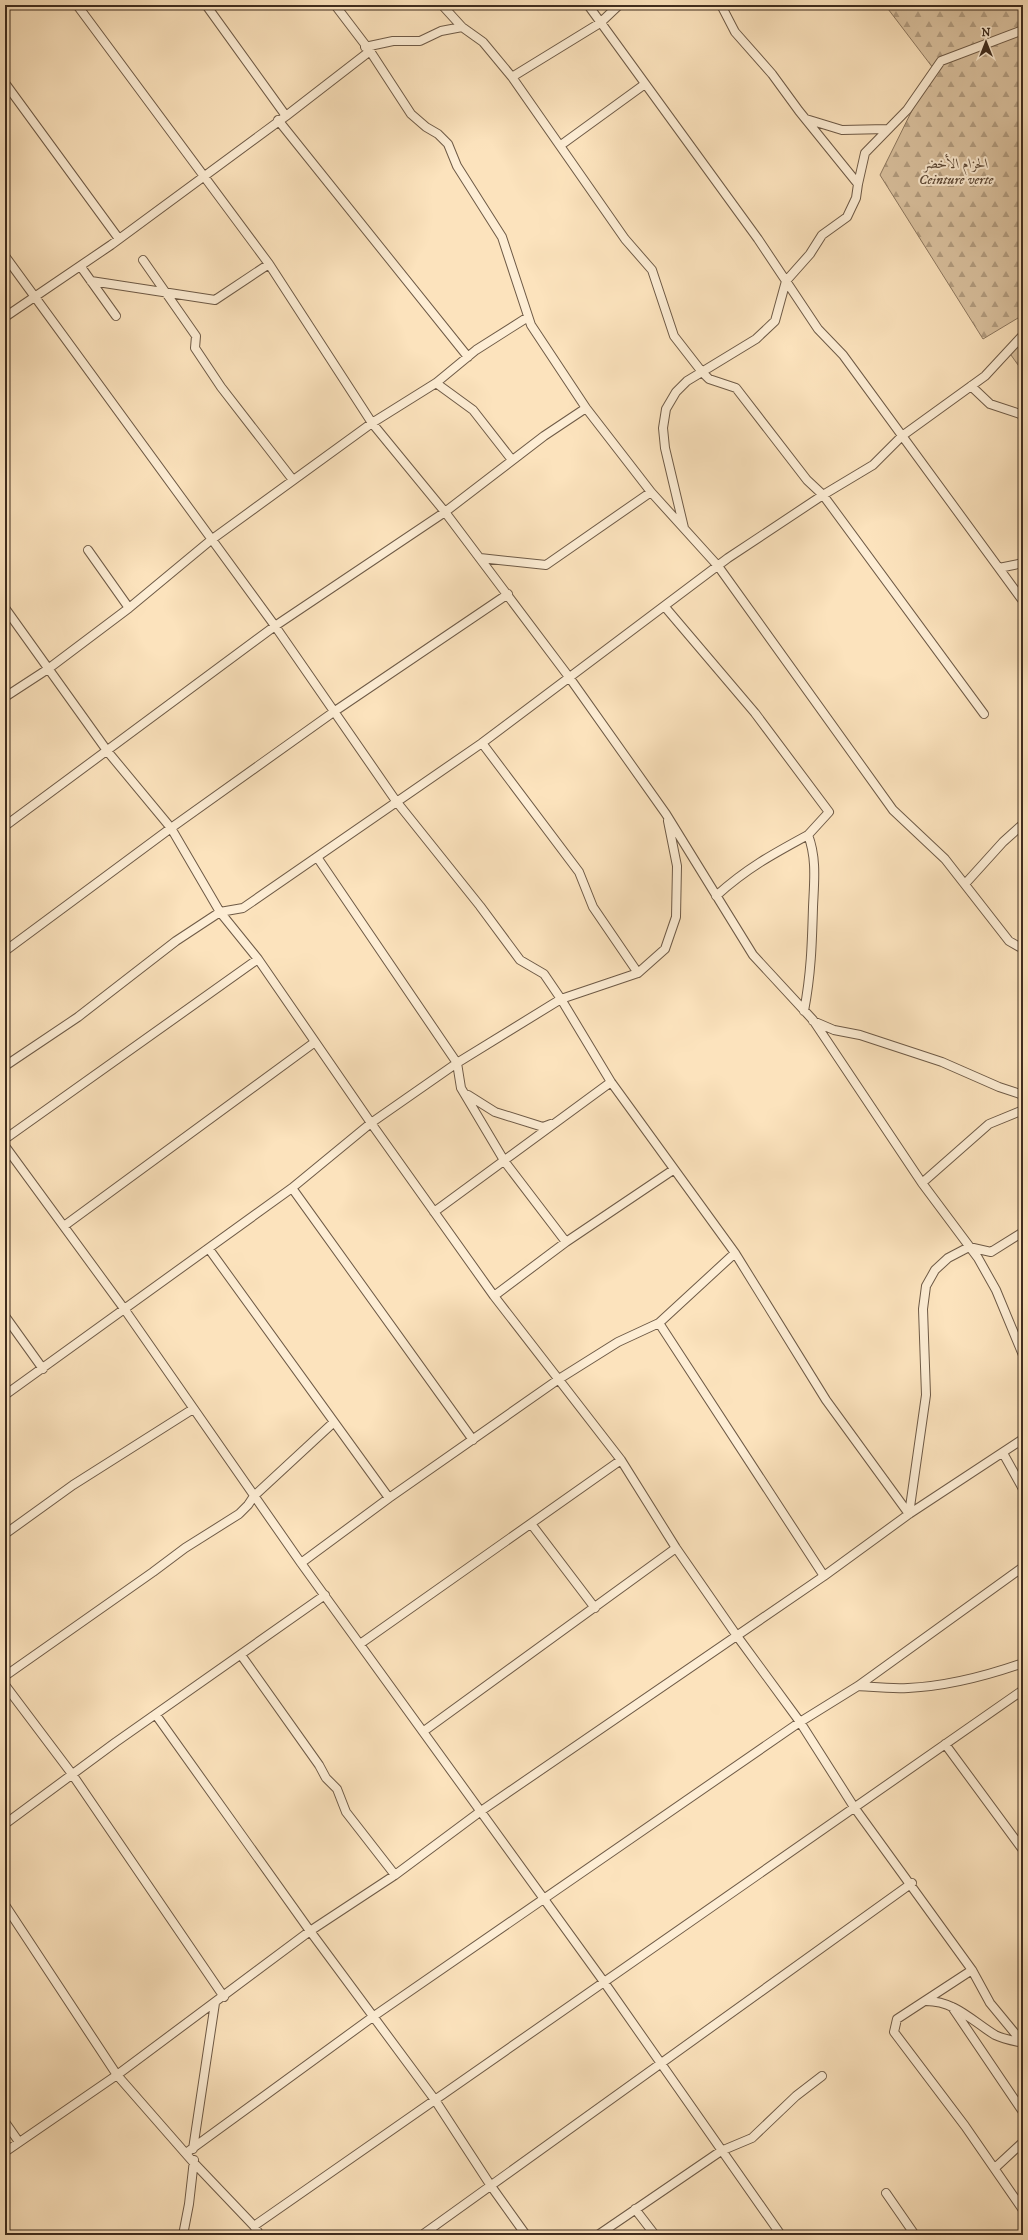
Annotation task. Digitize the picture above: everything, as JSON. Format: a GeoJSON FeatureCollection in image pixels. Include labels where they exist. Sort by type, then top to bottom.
{"type":"FeatureCollection","features":[{"type":"Feature","properties":{"kind":"street"},"geometry":{"type":"LineString","coordinates":[[77,5],[269,264],[372,423],[445,512],[569,677],[666,814],[753,955],[813,1020],[922,1184],[978,1258],[996,1290],[1023,1355]]}},
{"type":"Feature","properties":{"kind":"street"},"geometry":{"type":"LineString","coordinates":[[206,5],[286,116]]}},
{"type":"Feature","properties":{"kind":"street"},"geometry":{"type":"LineString","coordinates":[[335,5],[411,114],[426,127],[438,134],[448,144],[457,166],[502,237],[528,317],[586,408],[651,492],[718,566],[893,810],[945,859],[1009,941],[1023,949]]}},
{"type":"Feature","properties":{"kind":"street"},"geometry":{"type":"LineString","coordinates":[[442,5],[462,27],[483,42],[512,77],[625,239],[652,270],[674,336],[709,379],[736,388],[807,480],[823,495],[984,714]]}},
{"type":"Feature","properties":{"kind":"street"},"geometry":{"type":"LineString","coordinates":[[588,5],[758,239],[818,329],[843,355],[1023,602]]}},
{"type":"Feature","properties":{"kind":"street"},"geometry":{"type":"LineString","coordinates":[[512,77],[600,23],[619,5]]}},
{"type":"Feature","properties":{"kind":"street"},"geometry":{"type":"LineString","coordinates":[[721,5],[735,32],[772,74],[858,184]]}},
{"type":"Feature","properties":{"kind":"street"},"geometry":{"type":"LineString","coordinates":[[5,317],[119,239],[278,120],[286,116],[367,49],[393,41],[420,41],[441,31],[462,27]]}},
{"type":"Feature","properties":{"kind":"street"},"geometry":{"type":"LineString","coordinates":[[685,530],[672,481],[663,428],[666,409],[676,392],[688,381],[756,339],[775,321],[786,281],[810,254],[822,235],[847,216],[856,198],[865,153],[907,110],[938,65],[944,59],[1023,30]]}},
{"type":"Feature","properties":{"kind":"street"},"geometry":{"type":"LineString","coordinates":[[5,83],[119,239]]}},
{"type":"Feature","properties":{"kind":"street"},"geometry":{"type":"LineString","coordinates":[[561,146],[645,84]]}},
{"type":"Feature","properties":{"kind":"street"},"geometry":{"type":"LineString","coordinates":[[806,119],[842,130],[887,129]]}},
{"type":"Feature","properties":{"kind":"street"},"geometry":{"type":"LineString","coordinates":[[278,120],[468,357]]}},
{"type":"Feature","properties":{"kind":"street"},"geometry":{"type":"LineString","coordinates":[[5,256],[211,540],[276,626],[396,801],[480,906],[520,960],[544,974],[561,999],[611,1082],[673,1170],[735,1253],[826,1400],[909,1514]]}},
{"type":"Feature","properties":{"kind":"street"},"geometry":{"type":"LineString","coordinates":[[143,260],[196,336],[195,348],[221,387],[293,480]]}},
{"type":"Feature","properties":{"kind":"street"},"geometry":{"type":"LineString","coordinates":[[91,281],[166,294],[215,300],[269,264]]}},
{"type":"Feature","properties":{"kind":"street"},"geometry":{"type":"LineString","coordinates":[[81,266],[116,316]]}},
{"type":"Feature","properties":{"kind":"street"},"geometry":{"type":"LineString","coordinates":[[5,697],[48,669],[129,608],[211,540],[293,480],[372,423],[436,383],[468,357],[528,317]]}},
{"type":"Feature","properties":{"kind":"street"},"geometry":{"type":"LineString","coordinates":[[5,1066],[78,1017],[176,941],[220,912],[243,908],[482,743],[718,566],[823,495],[873,465],[902,436],[985,376],[1023,335]]}},
{"type":"Feature","properties":{"kind":"street"},"geometry":{"type":"LineString","coordinates":[[436,383],[473,410],[512,460]]}},
{"type":"Feature","properties":{"kind":"street"},"geometry":{"type":"LineString","coordinates":[[971,386],[990,404],[1023,415]]}},
{"type":"Feature","properties":{"kind":"street"},"geometry":{"type":"LineString","coordinates":[[5,826],[108,752],[276,626],[445,512],[544,436],[586,408]]}},
{"type":"Feature","properties":{"kind":"street"},"geometry":{"type":"LineString","coordinates":[[480,558],[546,565],[651,492]]}},
{"type":"Feature","properties":{"kind":"street"},"geometry":{"type":"LineString","coordinates":[[88,550],[129,608]]}},
{"type":"Feature","properties":{"kind":"street"},"geometry":{"type":"LineString","coordinates":[[999,568],[1023,563]]}},
{"type":"Feature","properties":{"kind":"street"},"geometry":{"type":"LineString","coordinates":[[5,951],[170,828],[335,711],[508,594]]}},
{"type":"Feature","properties":{"kind":"street"},"geometry":{"type":"LineString","coordinates":[[665,607],[755,713],[829,812],[808,835],[762,859],[740,874],[716,896]]}},
{"type":"Feature","properties":{"kind":"street"},"geometry":{"type":"LineString","coordinates":[[5,608],[108,752],[170,828],[220,912],[258,959],[371,1123],[494,1296],[621,1460],[676,1548],[736,1636],[800,1722],[854,1807],[912,1883],[972,1970],[990,2002],[1023,2043]]}},
{"type":"Feature","properties":{"kind":"street"},"geometry":{"type":"LineString","coordinates":[[482,743],[579,872],[593,907],[638,973]]}},
{"type":"Feature","properties":{"kind":"street"},"geometry":{"type":"LineString","coordinates":[[5,1395],[209,1249],[292,1188],[371,1123],[457,1063],[561,999],[638,973],[664,949],[676,917],[677,866],[666,814]]}},
{"type":"Feature","properties":{"kind":"street"},"geometry":{"type":"LineString","coordinates":[[965,884],[1003,842],[1023,824]]}},
{"type":"Feature","properties":{"kind":"street"},"geometry":{"type":"LineString","coordinates":[[804,1011],[812,964],[814,888],[814,849],[808,835]]}},
{"type":"Feature","properties":{"kind":"street"},"geometry":{"type":"LineString","coordinates":[[317,857],[457,1063],[461,1088],[466,1094],[505,1162],[566,1242]]}},
{"type":"Feature","properties":{"kind":"street"},"geometry":{"type":"LineString","coordinates":[[5,1139],[258,959]]}},
{"type":"Feature","properties":{"kind":"street"},"geometry":{"type":"LineString","coordinates":[[813,1020],[834,1030],[860,1035],[942,1062],[999,1087],[1023,1095]]}},
{"type":"Feature","properties":{"kind":"street"},"geometry":{"type":"LineString","coordinates":[[64,1226],[315,1042]]}},
{"type":"Feature","properties":{"kind":"street"},"geometry":{"type":"LineString","coordinates":[[434,1212],[505,1162],[554,1123],[611,1082]]}},
{"type":"Feature","properties":{"kind":"street"},"geometry":{"type":"LineString","coordinates":[[466,1094],[495,1112],[543,1127],[554,1123]]}},
{"type":"Feature","properties":{"kind":"street"},"geometry":{"type":"LineString","coordinates":[[922,1184],[989,1124],[1023,1110]]}},
{"type":"Feature","properties":{"kind":"street"},"geometry":{"type":"LineString","coordinates":[[5,1146],[125,1310],[301,1563],[424,1731],[604,1982],[781,2235]]}},
{"type":"Feature","properties":{"kind":"street"},"geometry":{"type":"LineString","coordinates":[[494,1296],[566,1242],[673,1170]]}},
{"type":"Feature","properties":{"kind":"street"},"geometry":{"type":"LineString","coordinates":[[292,1188],[473,1440]]}},
{"type":"Feature","properties":{"kind":"street"},"geometry":{"type":"LineString","coordinates":[[909,1514],[926,1395],[923,1309],[926,1286],[935,1270],[948,1258],[969,1247],[991,1252],[1023,1232]]}},
{"type":"Feature","properties":{"kind":"street"},"geometry":{"type":"LineString","coordinates":[[209,1249],[389,1498]]}},
{"type":"Feature","properties":{"kind":"street"},"geometry":{"type":"LineString","coordinates":[[301,1563],[389,1498],[559,1379],[618,1342],[659,1322],[735,1253]]}},
{"type":"Feature","properties":{"kind":"street"},"geometry":{"type":"LineString","coordinates":[[5,1316],[42,1369]]}},
{"type":"Feature","properties":{"kind":"street"},"geometry":{"type":"LineString","coordinates":[[659,1322],[824,1576]]}},
{"type":"Feature","properties":{"kind":"street"},"geometry":{"type":"LineString","coordinates":[[5,1534],[73,1485],[193,1409]]}},
{"type":"Feature","properties":{"kind":"street"},"geometry":{"type":"LineString","coordinates":[[5,1676],[185,1548],[239,1514],[254,1496],[334,1422]]}},
{"type":"Feature","properties":{"kind":"street"},"geometry":{"type":"LineString","coordinates":[[5,2152],[117,2075],[224,1997],[310,1931],[395,1874],[481,1811],[824,1576],[909,1514],[1023,1439]]}},
{"type":"Feature","properties":{"kind":"street"},"geometry":{"type":"LineString","coordinates":[[1003,1453],[1023,1489]]}},
{"type":"Feature","properties":{"kind":"street"},"geometry":{"type":"LineString","coordinates":[[360,1644],[532,1525],[621,1460]]}},
{"type":"Feature","properties":{"kind":"street"},"geometry":{"type":"LineString","coordinates":[[532,1525],[595,1608]]}},
{"type":"Feature","properties":{"kind":"street"},"geometry":{"type":"LineString","coordinates":[[424,1731],[676,1548]]}},
{"type":"Feature","properties":{"kind":"street"},"geometry":{"type":"LineString","coordinates":[[186,2153],[374,2016],[800,1722],[858,1686],[1023,1568]]}},
{"type":"Feature","properties":{"kind":"street"},"geometry":{"type":"LineString","coordinates":[[5,1824],[72,1774],[325,1595]]}},
{"type":"Feature","properties":{"kind":"street"},"geometry":{"type":"LineString","coordinates":[[241,1655],[319,1765],[326,1778],[337,1789],[346,1812],[395,1874]]}},
{"type":"Feature","properties":{"kind":"street"},"geometry":{"type":"LineString","coordinates":[[858,1686],[907,1688],[946,1683],[986,1675],[1023,1664]]}},
{"type":"Feature","properties":{"kind":"street"},"geometry":{"type":"LineString","coordinates":[[5,1685],[72,1774],[224,1997]]}},
{"type":"Feature","properties":{"kind":"street"},"geometry":{"type":"LineString","coordinates":[[254,2226],[1023,1690]]}},
{"type":"Feature","properties":{"kind":"street"},"geometry":{"type":"LineString","coordinates":[[156,1715],[310,1931],[435,2100],[491,2186],[526,2235]]}},
{"type":"Feature","properties":{"kind":"street"},"geometry":{"type":"LineString","coordinates":[[945,1744],[1023,1850]]}},
{"type":"Feature","properties":{"kind":"street"},"geometry":{"type":"LineString","coordinates":[[422,2235],[912,1883]]}},
{"type":"Feature","properties":{"kind":"street"},"geometry":{"type":"LineString","coordinates":[[5,1905],[117,2075],[194,2162],[254,2226],[260,2235]]}},
{"type":"Feature","properties":{"kind":"street"},"geometry":{"type":"LineString","coordinates":[[972,1970],[897,2019],[894,2032],[995,2168],[1023,2210]]}},
{"type":"Feature","properties":{"kind":"street"},"geometry":{"type":"LineString","coordinates":[[926,2001],[940,2001],[965,2013],[997,2036],[1023,2043]]}},
{"type":"Feature","properties":{"kind":"street"},"geometry":{"type":"LineString","coordinates":[[183,2235],[189,2204],[194,2162],[193,2147],[215,2003]]}},
{"type":"Feature","properties":{"kind":"street"},"geometry":{"type":"LineString","coordinates":[[952,2007],[1023,2112]]}},
{"type":"Feature","properties":{"kind":"street"},"geometry":{"type":"LineString","coordinates":[[598,2235],[721,2151],[752,2138],[796,2096],[822,2076]]}},
{"type":"Feature","properties":{"kind":"street"},"geometry":{"type":"LineString","coordinates":[[5,2122],[19,2142]]}},
{"type":"Feature","properties":{"kind":"street"},"geometry":{"type":"LineString","coordinates":[[995,2168],[1023,2142]]}},
{"type":"Feature","properties":{"kind":"street"},"geometry":{"type":"LineString","coordinates":[[886,2193],[915,2235]]}},
{"type":"Feature","properties":{"kind":"street"},"geometry":{"type":"LineString","coordinates":[[635,2209],[655,2235]]}},
{"type":"Feature","properties":{"kind":"green space","name":"الحزام الأخضر Ceinture verte"},"geometry":{"type":"Polygon","coordinates":[[[885,5],[1023,5],[1023,315],[983,339],[880,175],[933,68],[885,5]]]}},
{"type":"Feature","properties":{"kind":"green space"},"geometry":{"type":"Polygon","coordinates":[[[1023,334],[1023,372],[1006,348],[1023,334]]]}}]}
